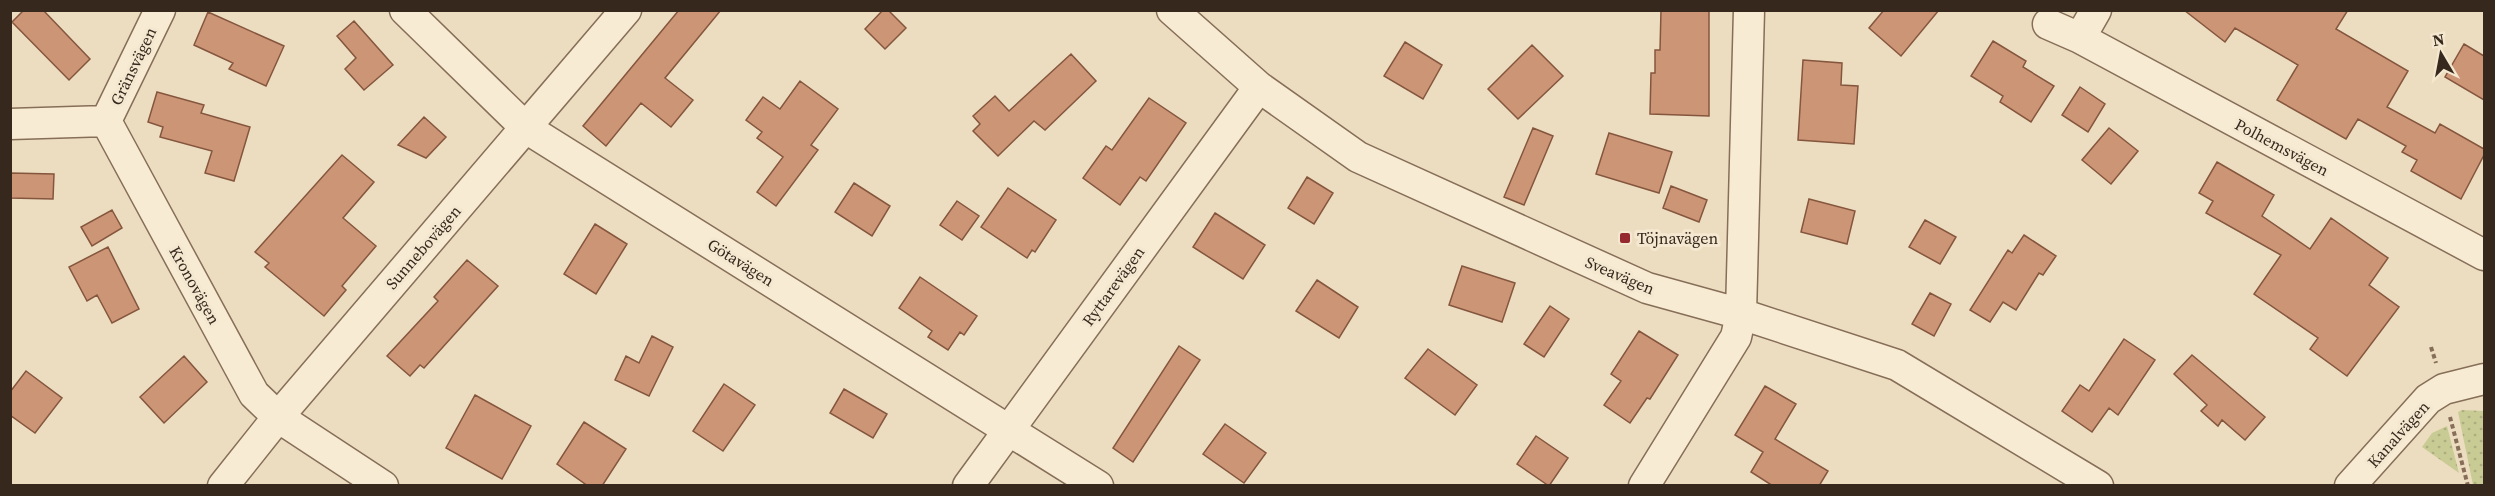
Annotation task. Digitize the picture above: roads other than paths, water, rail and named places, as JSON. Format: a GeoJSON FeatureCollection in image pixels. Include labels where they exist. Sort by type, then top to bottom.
{"type":"FeatureCollection","features":[{"type":"Feature","properties":{"kind":"street","name":"Gränsvägen"},"geometry":{"type":"LineString","coordinates":[[106,121],[160,10]]}},
{"type":"Feature","properties":{"kind":"street","name":"Götavägen"},"geometry":{"type":"LineString","coordinates":[[405,10],[526,128],[1098,486]]}},
{"type":"Feature","properties":{"kind":"street","name":"Sunnebovägen"},"geometry":{"type":"LineString","coordinates":[[223,486],[278,417],[626,10]]}},
{"type":"Feature","properties":{"kind":"street","name":"Sveavägen"},"geometry":{"type":"LineString","coordinates":[[1172,10],[1259,87],[1358,158],[1647,288],[1741,314],[1897,365],[2098,486]]}},
{"type":"Feature","properties":{"kind":"street"},"geometry":{"type":"LineString","coordinates":[[1644,486],[1737,337],[1741,314],[1749,10]]}},
{"type":"Feature","properties":{"kind":"street"},"geometry":{"type":"LineString","coordinates":[[2080,38],[2096,10]]}},
{"type":"Feature","properties":{"kind":"street","name":"Polhemsvägen"},"geometry":{"type":"LineString","coordinates":[[2048,24],[2080,38],[2484,255]]}},
{"type":"Feature","properties":{"kind":"street","name":"Ryttarevägen"},"geometry":{"type":"LineString","coordinates":[[968,486],[1259,87]]}},
{"type":"Feature","properties":{"kind":"street"},"geometry":{"type":"LineString","coordinates":[[10,124],[106,121]]}},
{"type":"Feature","properties":{"kind":"street","name":"Kronovägen"},"geometry":{"type":"LineString","coordinates":[[106,121],[254,394],[278,417],[382,486]]}},
{"type":"Feature","properties":{"kind":"street","name":"Kanalvägen"},"geometry":{"type":"LineString","coordinates":[[2350,486],[2428,399],[2444,389],[2484,379]]}},
{"type":"Feature","properties":{"kind":"place","name":"Töjnavägen"},"geometry":{"type":"Point","coordinates":[1625,238]}}]}
